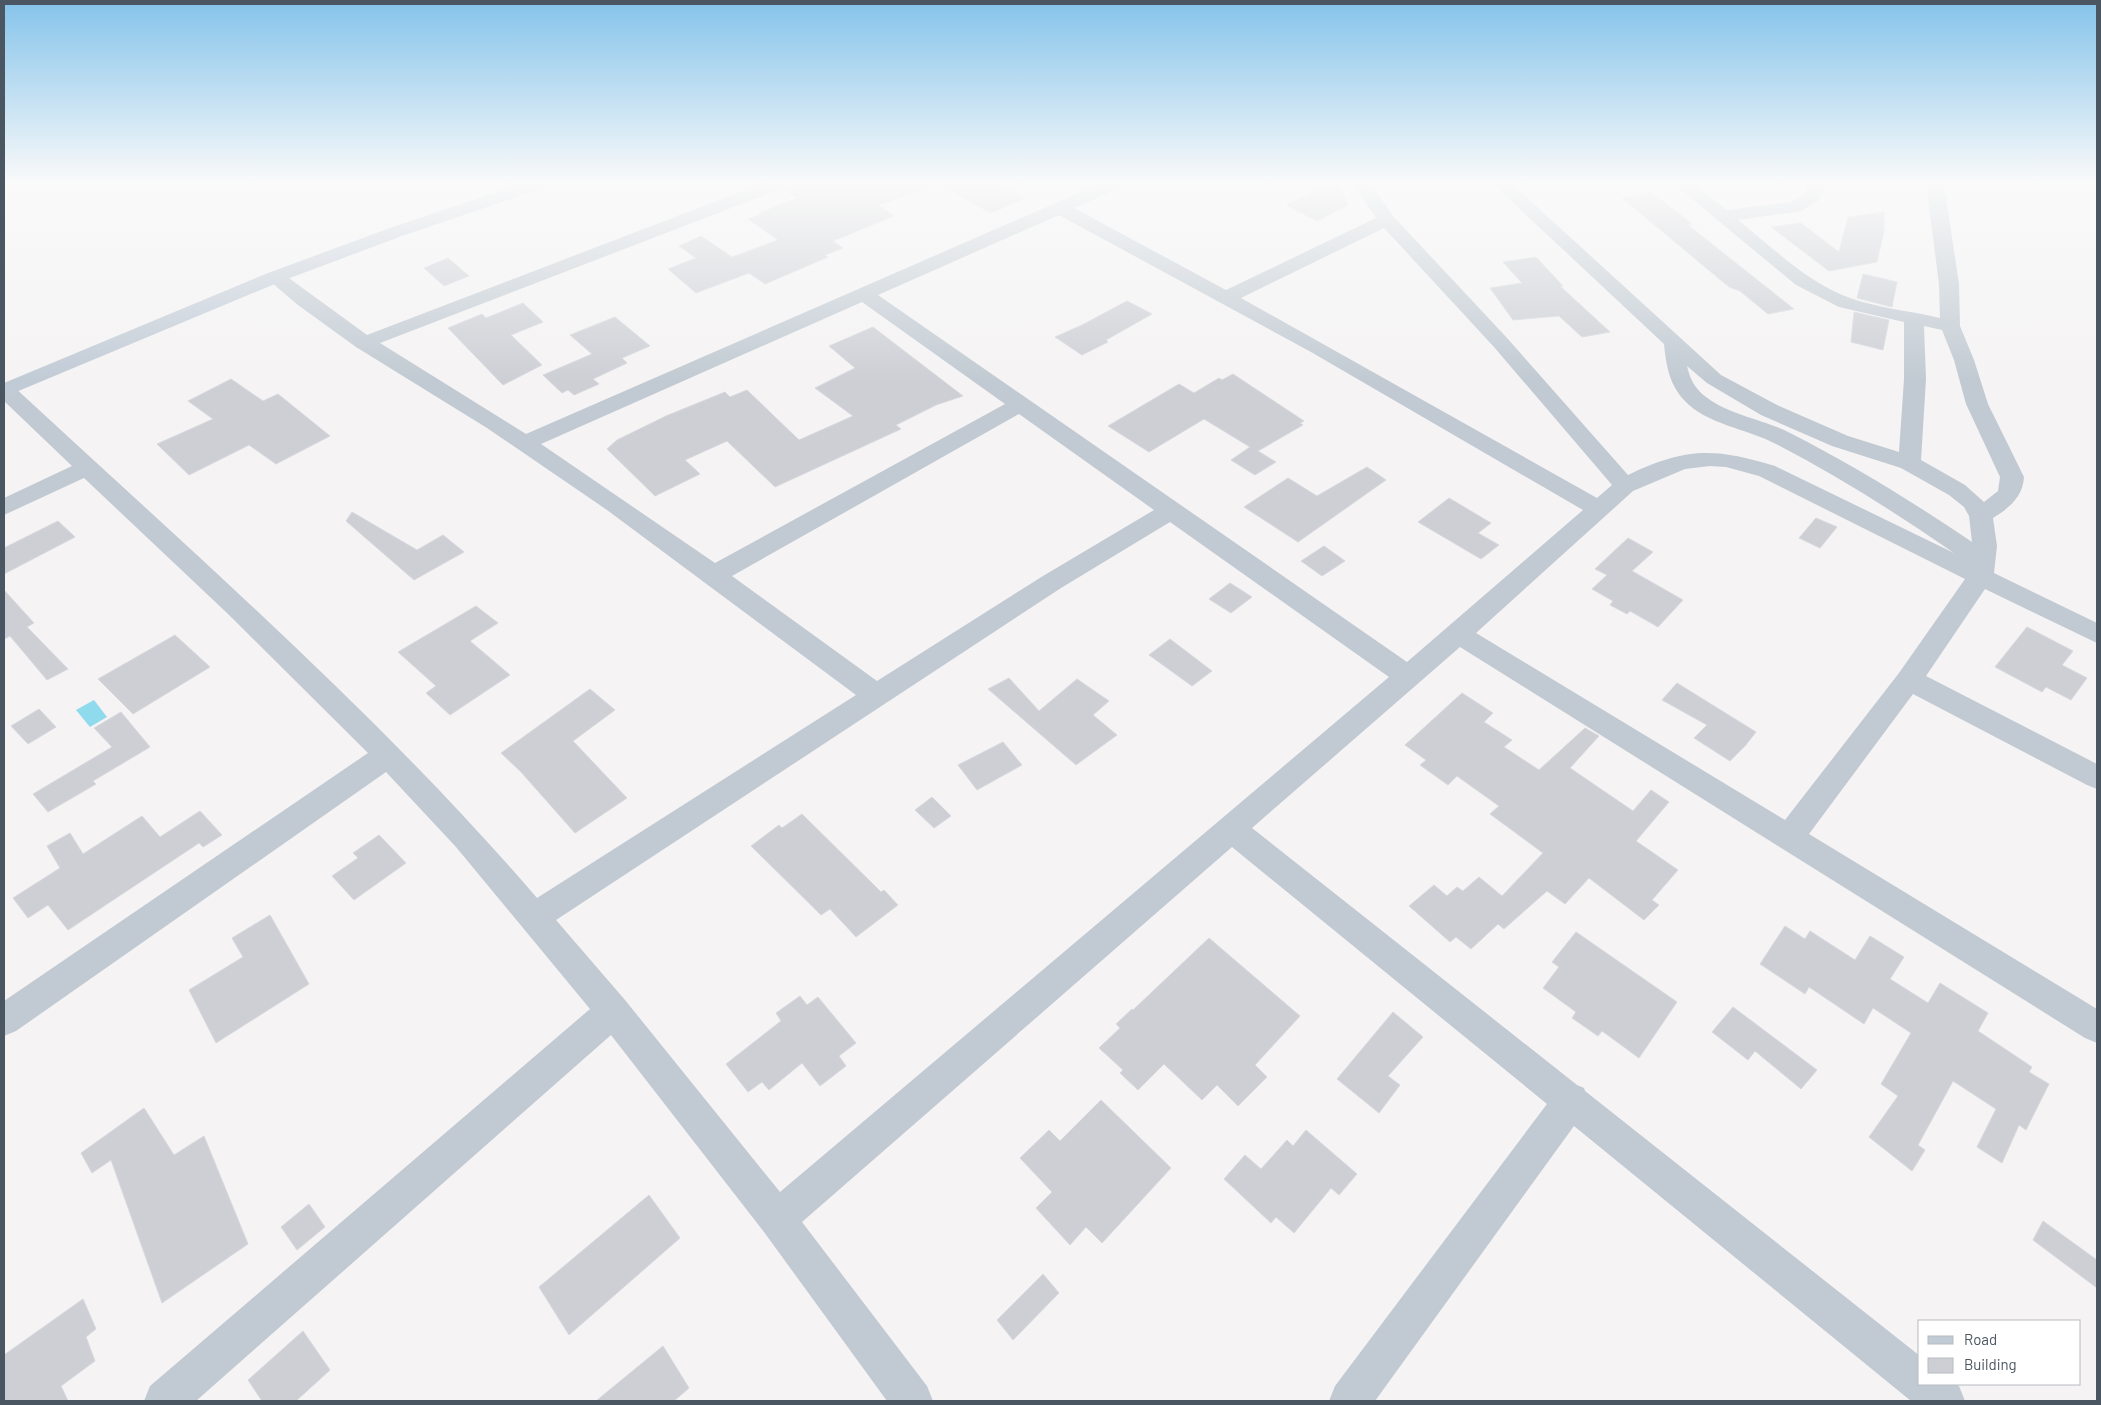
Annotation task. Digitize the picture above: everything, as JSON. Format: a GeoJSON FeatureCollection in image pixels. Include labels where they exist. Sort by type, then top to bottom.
{"type":"FeatureCollection","features":[{"type":"Feature","properties":{"kind":"street"},"geometry":{"type":"LineString","coordinates":[[349,250],[275,277],[4,391],[236,607],[388,755],[467,838],[613,1011],[777,1219],[912,1401]]}},
{"type":"Feature","properties":{"kind":"street"},"geometry":{"type":"LineString","coordinates":[[362,343],[606,250]]}},
{"type":"Feature","properties":{"kind":"street"},"geometry":{"type":"LineString","coordinates":[[525,443],[964,250]]}},
{"type":"Feature","properties":{"kind":"street"},"geometry":{"type":"LineString","coordinates":[[1138,250],[1393,390],[1599,509]]}},
{"type":"Feature","properties":{"kind":"street"},"geometry":{"type":"LineString","coordinates":[[1226,298],[1325,250]]}},
{"type":"Feature","properties":{"kind":"street"},"geometry":{"type":"LineString","coordinates":[[1414,250],[1501,343],[1625,486]]}},
{"type":"Feature","properties":{"kind":"street"},"geometry":{"type":"LineString","coordinates":[[1573,250],[1714,379],[1769,410],[1840,441],[1909,463],[1957,490],[1972,502],[1981,515],[1984,539],[1982,568],[1909,680],[1789,837]]}},
{"type":"Feature","properties":{"kind":"street"},"geometry":{"type":"LineString","coordinates":[[1765,250],[1803,281],[1846,303],[1950,326]]}},
{"type":"Feature","properties":{"kind":"street"},"geometry":{"type":"LineString","coordinates":[[1944,250],[1949,284],[1950,326],[1964,360],[1977,404],[2012,477],[2012,483],[2007,496],[2000,505],[1981,515]]}},
{"type":"Feature","properties":{"kind":"street"},"geometry":{"type":"LineString","coordinates":[[275,277],[333,323],[362,343],[525,443],[715,574],[876,695]]}},
{"type":"Feature","properties":{"kind":"street"},"geometry":{"type":"LineString","coordinates":[[862,293],[1407,676]]}},
{"type":"Feature","properties":{"kind":"street"},"geometry":{"type":"LineString","coordinates":[[1909,463],[1914,379],[1914,319]]}},
{"type":"Feature","properties":{"kind":"street"},"geometry":{"type":"LineString","coordinates":[[1674,343],[1676,367],[1683,387],[1697,402],[1731,419],[1774,434],[1839,467],[1884,495],[1982,568]]}},
{"type":"Feature","properties":{"kind":"street"},"geometry":{"type":"LineString","coordinates":[[715,574],[1020,404]]}},
{"type":"Feature","properties":{"kind":"street"},"geometry":{"type":"LineString","coordinates":[[1768,471],[1774,434],[1769,410]]}},
{"type":"Feature","properties":{"kind":"street"},"geometry":{"type":"LineString","coordinates":[[777,1219],[1458,634],[1625,486],[1658,470],[1690,459],[1708,458],[1728,460],[1768,471],[1982,568],[2097,634]]}},
{"type":"Feature","properties":{"kind":"street"},"geometry":{"type":"LineString","coordinates":[[4,506],[87,468]]}},
{"type":"Feature","properties":{"kind":"street"},"geometry":{"type":"LineString","coordinates":[[534,917],[1052,582],[1172,510]]}},
{"type":"Feature","properties":{"kind":"street"},"geometry":{"type":"LineString","coordinates":[[1458,634],[2097,1027]]}},
{"type":"Feature","properties":{"kind":"street"},"geometry":{"type":"LineString","coordinates":[[1909,680],[2097,777]]}},
{"type":"Feature","properties":{"kind":"street"},"geometry":{"type":"LineString","coordinates":[[5,1016],[388,755]]}},
{"type":"Feature","properties":{"kind":"street"},"geometry":{"type":"LineString","coordinates":[[1230,828],[1918,1381]]}},
{"type":"Feature","properties":{"kind":"street"},"geometry":{"type":"LineString","coordinates":[[170,1399],[613,1011]]}},
{"type":"Feature","properties":{"kind":"street"},"geometry":{"type":"LineString","coordinates":[[1350,1401],[1571,1100]]}},
{"type":"Feature","properties":{"kind":"street"},"geometry":{"type":"LineString","coordinates":[[1924,1385],[1944,1401]]}},
{"type":"Feature","properties":{"kind":"water"},"geometry":{"type":"Polygon","coordinates":[[[94,700],[107,717],[90,727],[76,710],[94,700]]]}},
{"type":"Feature","properties":{"kind":"building"},"geometry":{"type":"Polygon","coordinates":[[[684,250],[721,250],[732,257],[752,250],[839,250],[825,255],[828,257],[765,284],[749,273],[696,293],[668,269],[696,258],[684,250]]]}},
{"type":"Feature","properties":{"kind":"building"},"geometry":{"type":"Polygon","coordinates":[[[1684,250],[1719,250],[1794,309],[1768,314],[1740,291],[1729,287],[1684,250]]]}},
{"type":"Feature","properties":{"kind":"building"},"geometry":{"type":"Polygon","coordinates":[[[1801,250],[1836,250],[1839,252],[1840,250],[1880,250],[1877,262],[1829,271],[1801,250]]]}},
{"type":"Feature","properties":{"kind":"building"},"geometry":{"type":"Polygon","coordinates":[[[1536,257],[1563,286],[1560,286],[1610,332],[1582,337],[1559,316],[1513,320],[1490,288],[1522,283],[1503,262],[1536,257]]]}},
{"type":"Feature","properties":{"kind":"building"},"geometry":{"type":"Polygon","coordinates":[[[448,258],[469,276],[444,286],[424,268],[448,258]]]}},
{"type":"Feature","properties":{"kind":"building"},"geometry":{"type":"Polygon","coordinates":[[[1863,274],[1897,282],[1892,307],[1857,298],[1863,274]]]}},
{"type":"Feature","properties":{"kind":"building"},"geometry":{"type":"Polygon","coordinates":[[[1127,301],[1152,314],[1106,340],[1108,342],[1082,355],[1055,337],[1082,325],[1127,301]]]}},
{"type":"Feature","properties":{"kind":"building"},"geometry":{"type":"Polygon","coordinates":[[[523,303],[543,322],[511,335],[542,365],[503,385],[448,328],[482,314],[486,318],[523,303]]]}},
{"type":"Feature","properties":{"kind":"building"},"geometry":{"type":"Polygon","coordinates":[[[1854,312],[1889,320],[1883,350],[1851,342],[1854,312]]]}},
{"type":"Feature","properties":{"kind":"building"},"geometry":{"type":"Polygon","coordinates":[[[615,317],[650,346],[622,358],[627,363],[593,379],[599,384],[574,395],[568,390],[562,393],[543,375],[592,354],[570,335],[615,317]]]}},
{"type":"Feature","properties":{"kind":"building"},"geometry":{"type":"Polygon","coordinates":[[[873,327],[963,396],[936,405],[896,425],[901,429],[775,487],[727,441],[685,460],[700,474],[655,496],[607,449],[617,440],[666,416],[725,392],[730,397],[747,390],[799,440],[853,416],[815,388],[855,368],[829,346],[873,327]]]}},
{"type":"Feature","properties":{"kind":"building"},"geometry":{"type":"Polygon","coordinates":[[[1233,374],[1304,421],[1300,423],[1303,425],[1258,451],[1276,462],[1255,475],[1231,460],[1250,447],[1204,419],[1149,452],[1108,426],[1179,384],[1194,393],[1219,378],[1222,380],[1233,374]]]}},
{"type":"Feature","properties":{"kind":"building"},"geometry":{"type":"Polygon","coordinates":[[[231,379],[263,401],[278,394],[330,436],[276,464],[249,445],[189,475],[157,444],[213,419],[188,401],[231,379]]]}},
{"type":"Feature","properties":{"kind":"building"},"geometry":{"type":"Polygon","coordinates":[[[1367,467],[1386,480],[1298,542],[1244,507],[1288,478],[1317,496],[1367,467]]]}},
{"type":"Feature","properties":{"kind":"building"},"geometry":{"type":"Polygon","coordinates":[[[1449,498],[1491,523],[1478,533],[1499,545],[1481,559],[1418,522],[1449,498]]]}},
{"type":"Feature","properties":{"kind":"building"},"geometry":{"type":"Polygon","coordinates":[[[352,512],[417,550],[443,535],[464,552],[414,580],[346,521],[352,512]]]}},
{"type":"Feature","properties":{"kind":"building"},"geometry":{"type":"Polygon","coordinates":[[[1816,518],[1837,527],[1820,548],[1799,538],[1816,518]]]}},
{"type":"Feature","properties":{"kind":"building"},"geometry":{"type":"Polygon","coordinates":[[[58,521],[75,537],[4,574],[4,548],[58,521]]]}},
{"type":"Feature","properties":{"kind":"building"},"geometry":{"type":"Polygon","coordinates":[[[1628,538],[1653,552],[1632,571],[1683,600],[1658,627],[1630,611],[1627,614],[1610,605],[1613,601],[1592,589],[1607,575],[1595,569],[1628,538]]]}},
{"type":"Feature","properties":{"kind":"building"},"geometry":{"type":"Polygon","coordinates":[[[1324,546],[1345,561],[1322,576],[1301,561],[1324,546]]]}},
{"type":"Feature","properties":{"kind":"building"},"geometry":{"type":"Polygon","coordinates":[[[1230,583],[1252,597],[1231,613],[1209,599],[1230,583]]]}},
{"type":"Feature","properties":{"kind":"building"},"geometry":{"type":"Polygon","coordinates":[[[4,590],[34,623],[27,627],[68,669],[47,680],[10,636],[4,639],[4,590]]]}},
{"type":"Feature","properties":{"kind":"building"},"geometry":{"type":"Polygon","coordinates":[[[476,606],[498,623],[470,641],[510,675],[450,715],[426,693],[436,686],[398,652],[476,606]]]}},
{"type":"Feature","properties":{"kind":"building"},"geometry":{"type":"Polygon","coordinates":[[[2027,627],[2073,651],[2062,665],[2087,678],[2071,700],[2046,687],[2042,692],[1995,667],[2027,627]]]}},
{"type":"Feature","properties":{"kind":"building"},"geometry":{"type":"Polygon","coordinates":[[[175,635],[210,667],[133,714],[98,679],[175,635]]]}},
{"type":"Feature","properties":{"kind":"building"},"geometry":{"type":"Polygon","coordinates":[[[1170,639],[1212,671],[1192,686],[1149,655],[1170,639]]]}},
{"type":"Feature","properties":{"kind":"building"},"geometry":{"type":"Polygon","coordinates":[[[1009,678],[1039,711],[1077,679],[1109,701],[1093,715],[1117,735],[1076,765],[988,689],[1009,678]]]}},
{"type":"Feature","properties":{"kind":"building"},"geometry":{"type":"Polygon","coordinates":[[[1677,683],[1756,732],[1730,761],[1694,738],[1707,725],[1662,700],[1677,683]]]}},
{"type":"Feature","properties":{"kind":"building"},"geometry":{"type":"Polygon","coordinates":[[[590,689],[615,710],[573,741],[627,798],[575,833],[521,772],[501,753],[590,689]]]}},
{"type":"Feature","properties":{"kind":"building"},"geometry":{"type":"Polygon","coordinates":[[[1462,693],[1493,713],[1484,722],[1512,740],[1504,747],[1539,770],[1585,728],[1599,736],[1570,768],[1633,811],[1651,790],[1669,802],[1636,841],[1678,870],[1652,900],[1659,905],[1644,920],[1589,878],[1565,904],[1547,891],[1504,929],[1498,924],[1471,949],[1456,937],[1450,942],[1409,906],[1434,885],[1447,896],[1457,887],[1463,891],[1479,877],[1502,896],[1543,853],[1490,814],[1499,806],[1457,776],[1448,785],[1420,765],[1426,760],[1405,745],[1462,693]]]}},
{"type":"Feature","properties":{"kind":"building"},"geometry":{"type":"Polygon","coordinates":[[[39,709],[56,727],[28,744],[11,726],[39,709]]]}},
{"type":"Feature","properties":{"kind":"building"},"geometry":{"type":"Polygon","coordinates":[[[121,712],[150,747],[93,781],[96,784],[48,812],[33,794],[112,747],[94,728],[121,712]]]}},
{"type":"Feature","properties":{"kind":"building"},"geometry":{"type":"Polygon","coordinates":[[[1003,742],[1022,765],[977,790],[958,765],[1003,742]]]}},
{"type":"Feature","properties":{"kind":"building"},"geometry":{"type":"Polygon","coordinates":[[[932,797],[951,816],[934,828],[915,810],[932,797]]]}},
{"type":"Feature","properties":{"kind":"building"},"geometry":{"type":"Polygon","coordinates":[[[200,811],[222,835],[203,847],[199,843],[68,930],[48,905],[28,918],[13,898],[60,868],[47,846],[70,833],[83,854],[142,816],[160,837],[200,811]]]}},
{"type":"Feature","properties":{"kind":"building"},"geometry":{"type":"Polygon","coordinates":[[[802,814],[881,892],[884,890],[898,905],[856,937],[830,909],[821,915],[751,846],[779,825],[782,828],[802,814]]]}},
{"type":"Feature","properties":{"kind":"building"},"geometry":{"type":"Polygon","coordinates":[[[379,835],[406,863],[354,900],[332,876],[358,858],[353,853],[379,835]]]}},
{"type":"Feature","properties":{"kind":"building"},"geometry":{"type":"Polygon","coordinates":[[[270,915],[309,984],[216,1043],[189,990],[243,957],[232,938],[270,915]]]}},
{"type":"Feature","properties":{"kind":"building"},"geometry":{"type":"Polygon","coordinates":[[[1785,926],[1805,939],[1810,931],[1855,960],[1870,936],[1904,957],[1890,979],[1928,1003],[1940,983],[1988,1013],[1978,1031],[2032,1067],[2029,1072],[2049,1084],[2026,1130],[2019,1125],[2002,1163],[1977,1147],[1996,1109],[1953,1081],[1918,1145],[1925,1150],[1912,1171],[1869,1137],[1898,1096],[1881,1084],[1911,1033],[1873,1008],[1864,1024],[1809,987],[1805,994],[1760,964],[1785,926]]]}},
{"type":"Feature","properties":{"kind":"building"},"geometry":{"type":"Polygon","coordinates":[[[1576,932],[1677,1002],[1639,1058],[1602,1031],[1598,1036],[1572,1018],[1576,1012],[1543,988],[1559,967],[1552,962],[1576,932]]]}},
{"type":"Feature","properties":{"kind":"building"},"geometry":{"type":"Polygon","coordinates":[[[1209,938],[1300,1016],[1255,1065],[1267,1077],[1238,1106],[1217,1085],[1202,1100],[1164,1064],[1138,1090],[1120,1073],[1123,1070],[1099,1048],[1120,1028],[1116,1024],[1209,938]]]}},
{"type":"Feature","properties":{"kind":"building"},"geometry":{"type":"Polygon","coordinates":[[[800,996],[807,1005],[818,997],[856,1043],[839,1056],[846,1066],[820,1086],[802,1063],[769,1090],[762,1082],[748,1092],[726,1064],[781,1021],[776,1013],[800,996]]]}},
{"type":"Feature","properties":{"kind":"building"},"geometry":{"type":"Polygon","coordinates":[[[1733,1007],[1817,1070],[1801,1089],[1755,1051],[1748,1060],[1712,1032],[1733,1007]]]}},
{"type":"Feature","properties":{"kind":"building"},"geometry":{"type":"Polygon","coordinates":[[[1393,1012],[1423,1037],[1388,1076],[1400,1085],[1379,1113],[1337,1079],[1393,1012]]]}},
{"type":"Feature","properties":{"kind":"building"},"geometry":{"type":"Polygon","coordinates":[[[1101,1100],[1171,1168],[1102,1243],[1086,1227],[1070,1245],[1036,1208],[1052,1192],[1020,1158],[1049,1130],[1060,1141],[1101,1100]]]}},
{"type":"Feature","properties":{"kind":"building"},"geometry":{"type":"Polygon","coordinates":[[[144,1108],[174,1155],[204,1136],[248,1244],[162,1303],[111,1160],[92,1173],[81,1153],[144,1108]]]}},
{"type":"Feature","properties":{"kind":"building"},"geometry":{"type":"Polygon","coordinates":[[[1306,1130],[1357,1174],[1339,1195],[1331,1188],[1294,1233],[1276,1217],[1271,1223],[1224,1179],[1245,1155],[1261,1169],[1287,1140],[1293,1146],[1306,1130]]]}},
{"type":"Feature","properties":{"kind":"building"},"geometry":{"type":"Polygon","coordinates":[[[649,1195],[680,1238],[569,1335],[539,1287],[649,1195]]]}},
{"type":"Feature","properties":{"kind":"building"},"geometry":{"type":"Polygon","coordinates":[[[309,1204],[325,1227],[297,1250],[281,1227],[309,1204]]]}},
{"type":"Feature","properties":{"kind":"building"},"geometry":{"type":"Polygon","coordinates":[[[2043,1221],[2097,1260],[2097,1288],[2033,1240],[2043,1221]]]}},
{"type":"Feature","properties":{"kind":"building"},"geometry":{"type":"Polygon","coordinates":[[[1043,1274],[1059,1293],[1013,1340],[997,1320],[1043,1274]]]}},
{"type":"Feature","properties":{"kind":"building"},"geometry":{"type":"Polygon","coordinates":[[[83,1299],[96,1329],[86,1337],[95,1361],[61,1386],[68,1401],[4,1401],[4,1355],[83,1299]]]}},
{"type":"Feature","properties":{"kind":"building"},"geometry":{"type":"Polygon","coordinates":[[[303,1331],[330,1370],[296,1401],[262,1401],[248,1380],[303,1331]]]}},
{"type":"Feature","properties":{"kind":"building"},"geometry":{"type":"Polygon","coordinates":[[[663,1346],[689,1388],[674,1401],[596,1401],[663,1346]]]}}]}
